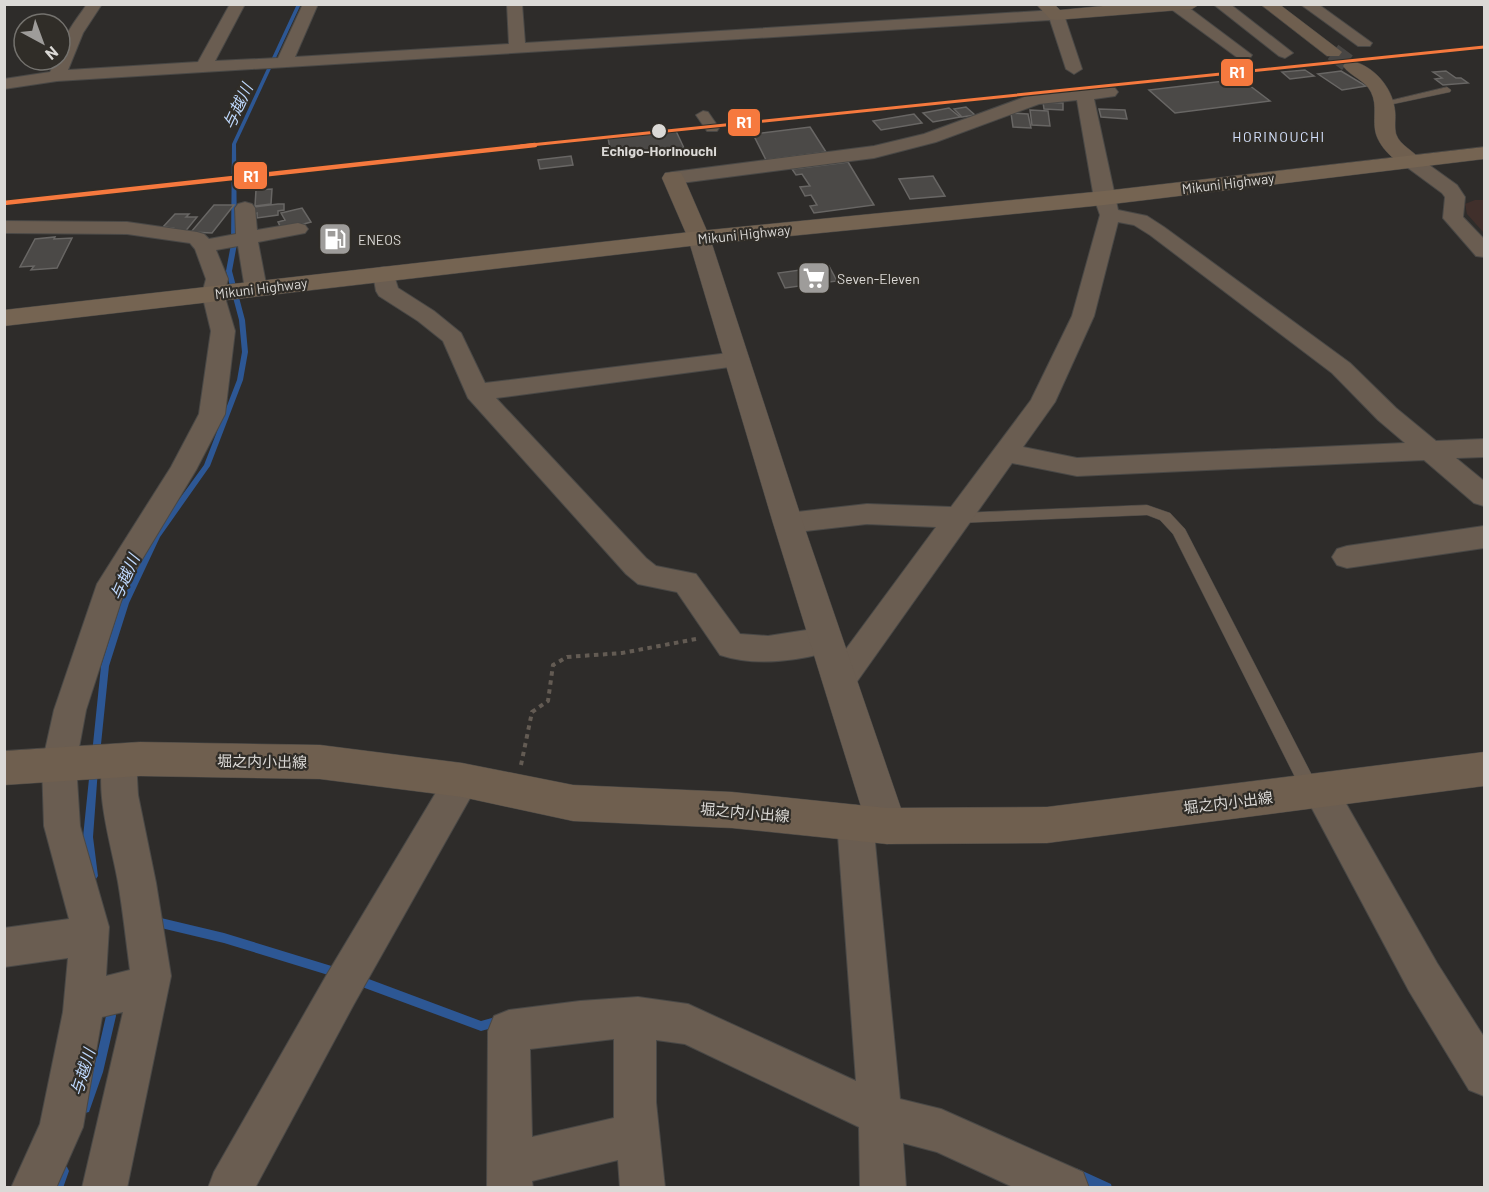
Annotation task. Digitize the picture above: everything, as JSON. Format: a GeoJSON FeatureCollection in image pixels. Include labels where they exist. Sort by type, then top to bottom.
{"type":"FeatureCollection","features":[{"type":"Feature","properties":{"kind":"highway","name":"Mikuni Highway"},"geometry":{"type":"LineString","coordinates":[[4,318],[699,238],[1107,206],[1411,160],[1485,153]]}},
{"type":"Feature","properties":{"kind":"main road"},"geometry":{"type":"LineString","coordinates":[[1268,4],[1333,52]]}},
{"type":"Feature","properties":{"kind":"main road"},"geometry":{"type":"LineString","coordinates":[[1050,10],[1184,5]]}},
{"type":"Feature","properties":{"kind":"main road"},"geometry":{"type":"LineString","coordinates":[[1352,66],[1379,89],[1384,103],[1385,134],[1394,148],[1411,160]]}},
{"type":"Feature","properties":{"kind":"main road"},"geometry":{"type":"LineString","coordinates":[[673,178],[699,238]]}},
{"type":"Feature","properties":{"kind":"main road","name":"堀之内小出線"},"geometry":{"type":"LineString","coordinates":[[4,768],[117,760],[320,762],[462,780],[573,802],[732,810],[871,824],[1047,825],[1485,769]]}},
{"type":"Feature","properties":{"kind":"street"},"geometry":{"type":"LineString","coordinates":[[57,76],[75,33],[95,4]]}},
{"type":"Feature","properties":{"kind":"street"},"geometry":{"type":"LineString","coordinates":[[203,68],[238,4]]}},
{"type":"Feature","properties":{"kind":"street"},"geometry":{"type":"LineString","coordinates":[[284,63],[311,4]]}},
{"type":"Feature","properties":{"kind":"street"},"geometry":{"type":"LineString","coordinates":[[514,4],[517,49]]}},
{"type":"Feature","properties":{"kind":"street"},"geometry":{"type":"LineString","coordinates":[[1220,4],[1285,53]]}},
{"type":"Feature","properties":{"kind":"street"},"geometry":{"type":"LineString","coordinates":[[1307,4],[1364,43]]}},
{"type":"Feature","properties":{"kind":"street"},"geometry":{"type":"LineString","coordinates":[[1184,5],[1244,55]]}},
{"type":"Feature","properties":{"kind":"street"},"geometry":{"type":"LineString","coordinates":[[4,84],[57,76],[517,49],[1050,10],[1074,69]]}},
{"type":"Feature","properties":{"kind":"street"},"geometry":{"type":"LineString","coordinates":[[673,178],[874,152],[930,138],[1035,99],[1109,92]]}},
{"type":"Feature","properties":{"kind":"street"},"geometry":{"type":"LineString","coordinates":[[840,681],[1042,402],[1083,316],[1107,206],[1084,94]]}},
{"type":"Feature","properties":{"kind":"street"},"geometry":{"type":"LineString","coordinates":[[703,115],[712,129]]}},
{"type":"Feature","properties":{"kind":"street"},"geometry":{"type":"LineString","coordinates":[[1411,160],[1449,189],[1455,197],[1454,218],[1485,251]]}},
{"type":"Feature","properties":{"kind":"street"},"geometry":{"type":"LineString","coordinates":[[1107,206],[1140,220],[1157,231],[1341,368],[1429,450],[1485,496]]}},
{"type":"Feature","properties":{"kind":"street"},"geometry":{"type":"LineString","coordinates":[[245,208],[246,238],[256,289]]}},
{"type":"Feature","properties":{"kind":"street"},"geometry":{"type":"LineString","coordinates":[[4,227],[86,230],[127,228],[196,238],[213,244],[298,229]]}},
{"type":"Feature","properties":{"kind":"street"},"geometry":{"type":"LineString","coordinates":[[699,238],[840,681],[871,824],[883,1188]]}},
{"type":"Feature","properties":{"kind":"street"},"geometry":{"type":"LineString","coordinates":[[33,1188],[61,1127],[86,1002],[90,927],[62,826],[70,710],[112,584],[183,470],[212,414],[223,332],[213,294],[217,279],[213,244]]}},
{"type":"Feature","properties":{"kind":"street"},"geometry":{"type":"LineString","coordinates":[[384,274],[387,291],[426,316],[453,338],[477,392],[636,566],[648,576],[686,582],[731,646],[768,649],[826,640]]}},
{"type":"Feature","properties":{"kind":"street"},"geometry":{"type":"LineString","coordinates":[[477,392],[737,359]]}},
{"type":"Feature","properties":{"kind":"street"},"geometry":{"type":"LineString","coordinates":[[1006,453],[1077,467],[1485,448]]}},
{"type":"Feature","properties":{"kind":"street"},"geometry":{"type":"LineString","coordinates":[[788,523],[867,514],[959,518]]}},
{"type":"Feature","properties":{"kind":"street"},"geometry":{"type":"LineString","coordinates":[[1347,556],[1485,537]]}},
{"type":"Feature","properties":{"kind":"street"},"geometry":{"type":"LineString","coordinates":[[86,1002],[141,987],[152,976],[120,795],[117,760]]}},
{"type":"Feature","properties":{"kind":"street"},"geometry":{"type":"LineString","coordinates":[[230,1188],[347,978],[462,780]]}},
{"type":"Feature","properties":{"kind":"street"},"geometry":{"type":"LineString","coordinates":[[1315,791],[1423,977],[1485,1075]]}},
{"type":"Feature","properties":{"kind":"street"},"geometry":{"type":"LineString","coordinates":[[4,948],[90,935]]}},
{"type":"Feature","properties":{"kind":"street"},"geometry":{"type":"LineString","coordinates":[[104,1188],[141,987]]}},
{"type":"Feature","properties":{"kind":"street"},"geometry":{"type":"LineString","coordinates":[[638,1017],[634,1038],[637,1134],[643,1188]]}},
{"type":"Feature","properties":{"kind":"street"},"geometry":{"type":"LineString","coordinates":[[637,1134],[510,1176],[509,1031],[580,1021],[638,1017],[688,1024],[880,1116],[941,1131],[1067,1188]]}},
{"type":"Feature","properties":{"kind":"lane"},"geometry":{"type":"LineString","coordinates":[[1384,103],[1447,90]]}},
{"type":"Feature","properties":{"kind":"lane"},"geometry":{"type":"LineString","coordinates":[[959,518],[1147,510],[1163,514],[1176,523],[1191,558],[1315,791]]}},
{"type":"Feature","properties":{"kind":"path"},"geometry":{"type":"LineString","coordinates":[[515,791],[532,712],[548,701],[553,665],[567,657],[622,653],[721,634]]}},
{"type":"Feature","properties":{"kind":"shaded area"},"geometry":{"type":"Polygon","coordinates":[[[1475,200],[1484,200],[1484,233],[1467,214],[1465,204],[1475,200]]]}},
{"type":"Feature","properties":{"kind":"building"},"geometry":{"type":"Polygon","coordinates":[[[1305,70],[1314,76],[1290,79],[1282,72],[1305,70]]]}},
{"type":"Feature","properties":{"kind":"building"},"geometry":{"type":"Polygon","coordinates":[[[1341,71],[1366,86],[1342,90],[1318,74],[1341,71]]]}},
{"type":"Feature","properties":{"kind":"building"},"geometry":{"type":"Polygon","coordinates":[[[1446,71],[1468,83],[1443,85],[1435,79],[1442,78],[1433,72],[1446,71]]]}},
{"type":"Feature","properties":{"kind":"building"},"geometry":{"type":"Polygon","coordinates":[[[1241,79],[1270,101],[1175,113],[1149,90],[1241,79]]]}},
{"type":"Feature","properties":{"kind":"building"},"geometry":{"type":"Polygon","coordinates":[[[1043,102],[1063,103],[1063,110],[1044,109],[1043,102]]]}},
{"type":"Feature","properties":{"kind":"building"},"geometry":{"type":"Polygon","coordinates":[[[966,107],[975,115],[962,117],[954,109],[966,107]]]}},
{"type":"Feature","properties":{"kind":"building"},"geometry":{"type":"Polygon","coordinates":[[[949,108],[960,117],[933,122],[923,113],[949,108]]]}},
{"type":"Feature","properties":{"kind":"building"},"geometry":{"type":"Polygon","coordinates":[[[1099,109],[1125,110],[1127,119],[1101,117],[1099,109]]]}},
{"type":"Feature","properties":{"kind":"building"},"geometry":{"type":"Polygon","coordinates":[[[1030,110],[1048,111],[1050,126],[1032,125],[1030,110]]]}},
{"type":"Feature","properties":{"kind":"building"},"geometry":{"type":"Polygon","coordinates":[[[1011,113],[1028,114],[1031,128],[1013,127],[1011,113]]]}},
{"type":"Feature","properties":{"kind":"building"},"geometry":{"type":"Polygon","coordinates":[[[914,114],[922,123],[881,130],[873,121],[914,114]]]}},
{"type":"Feature","properties":{"kind":"building"},"geometry":{"type":"Polygon","coordinates":[[[810,127],[826,152],[766,160],[753,134],[810,127]]]}},
{"type":"Feature","properties":{"kind":"building"},"geometry":{"type":"Polygon","coordinates":[[[676,131],[684,148],[611,154],[608,138],[676,131]]]}},
{"type":"Feature","properties":{"kind":"building"},"geometry":{"type":"Polygon","coordinates":[[[571,156],[573,165],[540,169],[538,160],[571,156]]]}},
{"type":"Feature","properties":{"kind":"building"},"geometry":{"type":"Polygon","coordinates":[[[848,162],[874,205],[814,213],[810,206],[817,205],[811,195],[805,196],[800,187],[810,186],[802,174],[796,175],[792,169],[848,162]]]}},
{"type":"Feature","properties":{"kind":"building"},"geometry":{"type":"Polygon","coordinates":[[[933,176],[945,196],[910,199],[899,179],[933,176]]]}},
{"type":"Feature","properties":{"kind":"building"},"geometry":{"type":"Polygon","coordinates":[[[272,189],[271,204],[255,206],[256,190],[272,189]]]}},
{"type":"Feature","properties":{"kind":"building"},"geometry":{"type":"Polygon","coordinates":[[[284,204],[284,210],[278,211],[278,215],[257,218],[257,213],[254,214],[254,207],[284,204]]]}},
{"type":"Feature","properties":{"kind":"building"},"geometry":{"type":"Polygon","coordinates":[[[214,205],[234,205],[212,233],[191,232],[214,205]]]}},
{"type":"Feature","properties":{"kind":"building"},"geometry":{"type":"Polygon","coordinates":[[[302,208],[311,222],[282,230],[278,222],[285,220],[281,213],[302,208]]]}},
{"type":"Feature","properties":{"kind":"building"},"geometry":{"type":"Polygon","coordinates":[[[175,214],[189,214],[186,217],[197,217],[184,233],[168,232],[173,228],[163,227],[175,214]]]}},
{"type":"Feature","properties":{"kind":"building"},"geometry":{"type":"Polygon","coordinates":[[[55,237],[54,239],[72,238],[57,268],[31,270],[34,266],[20,267],[35,239],[55,237]]]}},
{"type":"Feature","properties":{"kind":"building"},"geometry":{"type":"Polygon","coordinates":[[[829,266],[837,281],[785,288],[778,273],[829,266]]]}},
{"type":"Feature","properties":{"kind":"waterway","name":"与越川"},"geometry":{"type":"LineString","coordinates":[[96,754],[105,666],[125,603],[157,536],[207,466],[240,380],[245,352],[242,320],[229,271],[234,244],[234,144],[299,4]]}},
{"type":"Feature","properties":{"kind":"waterway"},"geometry":{"type":"LineString","coordinates":[[1479,4],[1484,6]]}},
{"type":"Feature","properties":{"kind":"waterway","name":"与越川"},"geometry":{"type":"LineString","coordinates":[[93,876],[88,837],[94,769]]}},
{"type":"Feature","properties":{"kind":"waterway"},"geometry":{"type":"LineString","coordinates":[[161,923],[224,938],[338,973]]}},
{"type":"Feature","properties":{"kind":"waterway"},"geometry":{"type":"LineString","coordinates":[[358,980],[481,1026],[499,1021]]}},
{"type":"Feature","properties":{"kind":"waterway","name":"与越川"},"geometry":{"type":"LineString","coordinates":[[85,1108],[98,1072],[111,1016],[110,1007]]}},
{"type":"Feature","properties":{"kind":"waterway","name":"与越川"},"geometry":{"type":"LineString","coordinates":[[57,1188],[63,1171]]}},
{"type":"Feature","properties":{"kind":"waterway"},"geometry":{"type":"LineString","coordinates":[[1076,1174],[1107,1188]]}},
{"type":"Feature","properties":{"kind":"tunnel"},"geometry":{"type":"LineString","coordinates":[[1333,52],[1352,66]]}},
{"type":"Feature","properties":{"kind":"transit line","name":"R1"},"geometry":{"type":"LineString","coordinates":[[4,203],[659,131],[1484,47]]}},
{"type":"Feature","properties":{"kind":"place","name":"Echigo-Horinouchi"},"geometry":{"type":"Point","coordinates":[659,131]}},
{"type":"Feature","properties":{"kind":"place","name":"ENEOS"},"geometry":{"type":"Point","coordinates":[335,239]}},
{"type":"Feature","properties":{"kind":"place","name":"Seven-Eleven"},"geometry":{"type":"Point","coordinates":[814,278]}},
{"type":"Feature","properties":{"kind":"district","name":"HORINOUCHI"},"geometry":{"type":"Point","coordinates":[1279,136]}}]}
